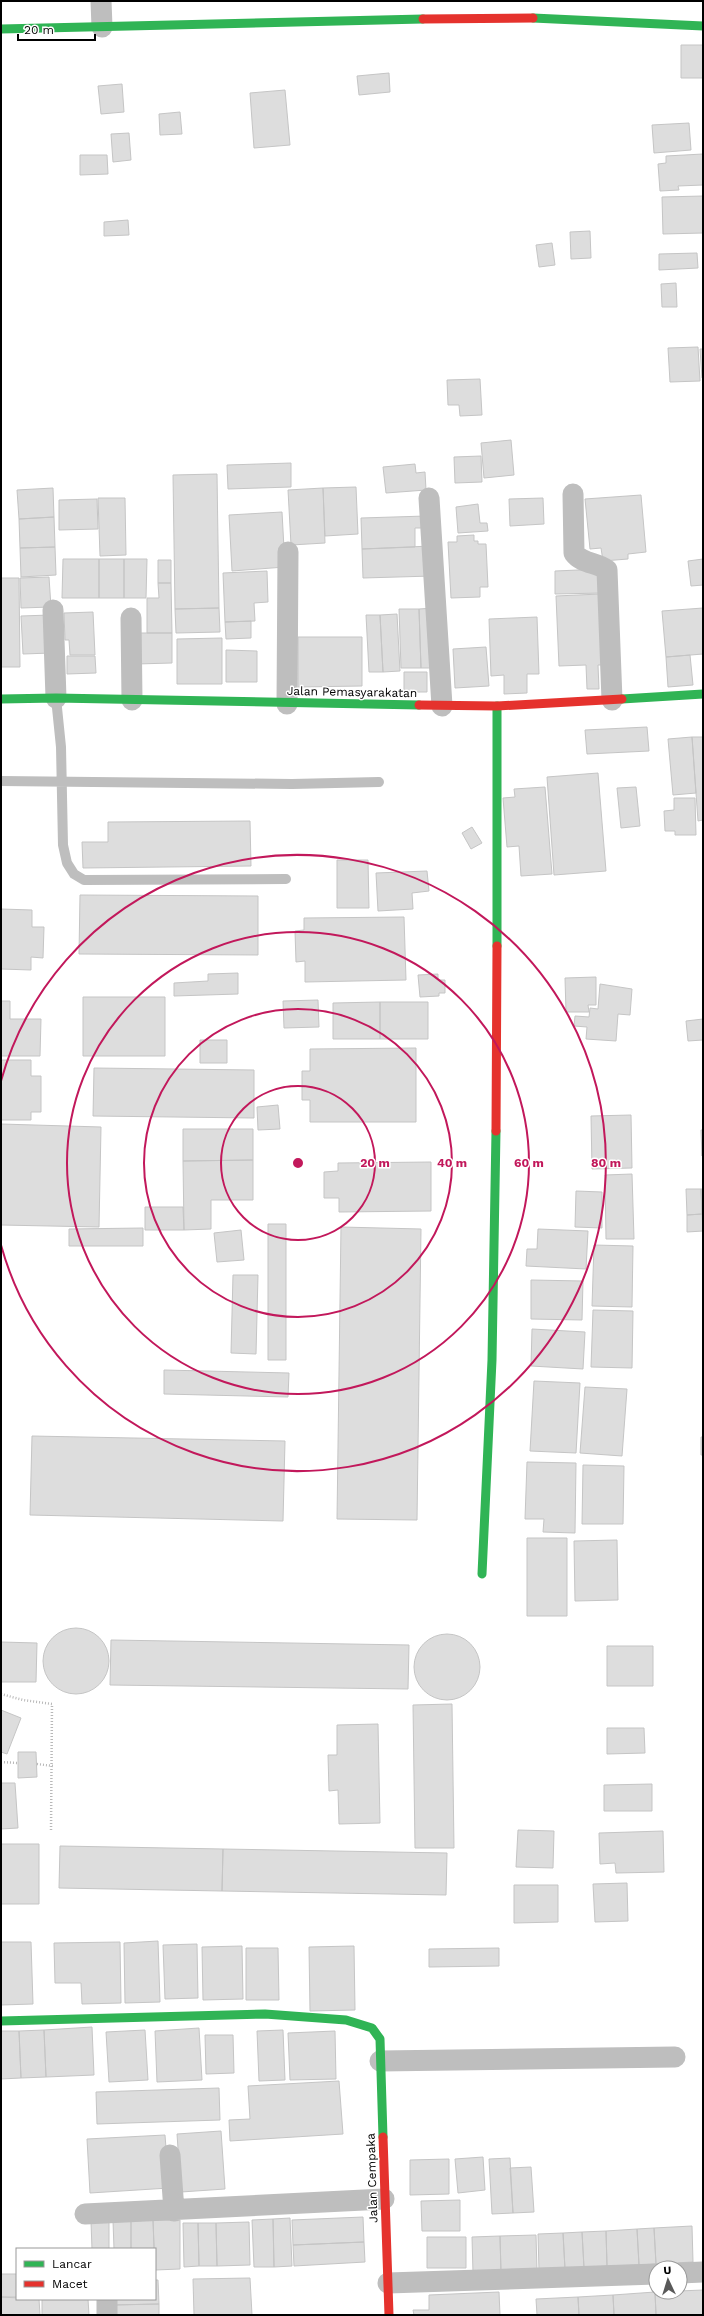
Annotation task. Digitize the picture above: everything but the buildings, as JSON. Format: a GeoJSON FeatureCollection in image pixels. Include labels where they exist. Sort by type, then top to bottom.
{"type":"FeatureCollection","features":[{"type":"Feature","properties":{"kind":"street"},"geometry":{"type":"LineString","coordinates":[[101,1],[102,27]]}},
{"type":"Feature","properties":{"kind":"street"},"geometry":{"type":"LineString","coordinates":[[1,30],[502,17],[703,26]]}},
{"type":"Feature","properties":{"kind":"street"},"geometry":{"type":"LineString","coordinates":[[573,494],[574,553],[584,561],[603,567],[607,570],[612,700]]}},
{"type":"Feature","properties":{"kind":"street"},"geometry":{"type":"LineString","coordinates":[[429,498],[442,706]]}},
{"type":"Feature","properties":{"kind":"street"},"geometry":{"type":"LineString","coordinates":[[287,704],[288,552]]}},
{"type":"Feature","properties":{"kind":"street"},"geometry":{"type":"LineString","coordinates":[[53,610],[56,698]]}},
{"type":"Feature","properties":{"kind":"street"},"geometry":{"type":"LineString","coordinates":[[131,618],[132,700]]}},
{"type":"Feature","properties":{"kind":"street","name":"Jalan Pemasyarakatan"},"geometry":{"type":"LineString","coordinates":[[1,699],[56,698],[287,704],[497,706],[703,694]]}},
{"type":"Feature","properties":{"kind":"street"},"geometry":{"type":"LineString","coordinates":[[482,1574],[492,1360],[497,1110],[497,706]]}},
{"type":"Feature","properties":{"kind":"street","name":"Jalan Cempaka"},"geometry":{"type":"LineString","coordinates":[[1,2021],[265,2014],[346,2020],[372,2028],[380,2039],[384,2199],[389,2315]]}},
{"type":"Feature","properties":{"kind":"street"},"geometry":{"type":"LineString","coordinates":[[380,2061],[675,2057]]}},
{"type":"Feature","properties":{"kind":"street"},"geometry":{"type":"LineString","coordinates":[[170,2155],[174,2211]]}},
{"type":"Feature","properties":{"kind":"street"},"geometry":{"type":"LineString","coordinates":[[85,2214],[174,2211],[384,2199]]}},
{"type":"Feature","properties":{"kind":"street"},"geometry":{"type":"LineString","coordinates":[[688,2273],[703,2272]]}},
{"type":"Feature","properties":{"kind":"street"},"geometry":{"type":"LineString","coordinates":[[388,2283],[648,2274]]}},
{"type":"Feature","properties":{"kind":"street"},"geometry":{"type":"LineString","coordinates":[[107,2300],[107,2315]]}},
{"type":"Feature","properties":{"kind":"lane"},"geometry":{"type":"LineString","coordinates":[[56,698],[62,781],[63,844],[67,863],[74,874],[84,880],[286,879]]}},
{"type":"Feature","properties":{"kind":"lane"},"geometry":{"type":"LineString","coordinates":[[1,781],[292,784],[379,782]]}},
{"type":"Feature","properties":{"kind":"path"},"geometry":{"type":"LineString","coordinates":[[1,1694],[23,1700],[52,1704],[53,1766],[51,1831]]}},
{"type":"Feature","properties":{"kind":"path"},"geometry":{"type":"LineString","coordinates":[[1,1762],[18,1763]]}},
{"type":"Feature","properties":{"kind":"path"},"geometry":{"type":"LineString","coordinates":[[37,1764],[53,1766]]}},
{"type":"Feature","properties":{"kind":"traffic: fast"},"geometry":{"type":"LineString","coordinates":[[533,18],[703,26]]}},
{"type":"Feature","properties":{"kind":"traffic: fast"},"geometry":{"type":"LineString","coordinates":[[1,29],[423,19]]}},
{"type":"Feature","properties":{"kind":"traffic: fast"},"geometry":{"type":"LineString","coordinates":[[622,699],[703,694]]}},
{"type":"Feature","properties":{"kind":"traffic: fast"},"geometry":{"type":"LineString","coordinates":[[1,699],[56,698],[419,705]]}},
{"type":"Feature","properties":{"kind":"traffic: fast"},"geometry":{"type":"LineString","coordinates":[[497,706],[497,946]]}},
{"type":"Feature","properties":{"kind":"traffic: fast"},"geometry":{"type":"LineString","coordinates":[[482,1574],[492,1360],[496,1131]]}},
{"type":"Feature","properties":{"kind":"traffic: fast"},"geometry":{"type":"LineString","coordinates":[[1,2021],[265,2014],[346,2020],[372,2028],[380,2039],[383,2137]]}},
{"type":"Feature","properties":{"kind":"traffic: jam"},"geometry":{"type":"LineString","coordinates":[[423,19],[533,18]]}},
{"type":"Feature","properties":{"kind":"traffic: jam"},"geometry":{"type":"LineString","coordinates":[[419,705],[497,706],[622,699]]}},
{"type":"Feature","properties":{"kind":"traffic: jam"},"geometry":{"type":"LineString","coordinates":[[496,1131],[497,946]]}},
{"type":"Feature","properties":{"kind":"traffic: jam"},"geometry":{"type":"LineString","coordinates":[[383,2137],[389,2315]]}}]}
